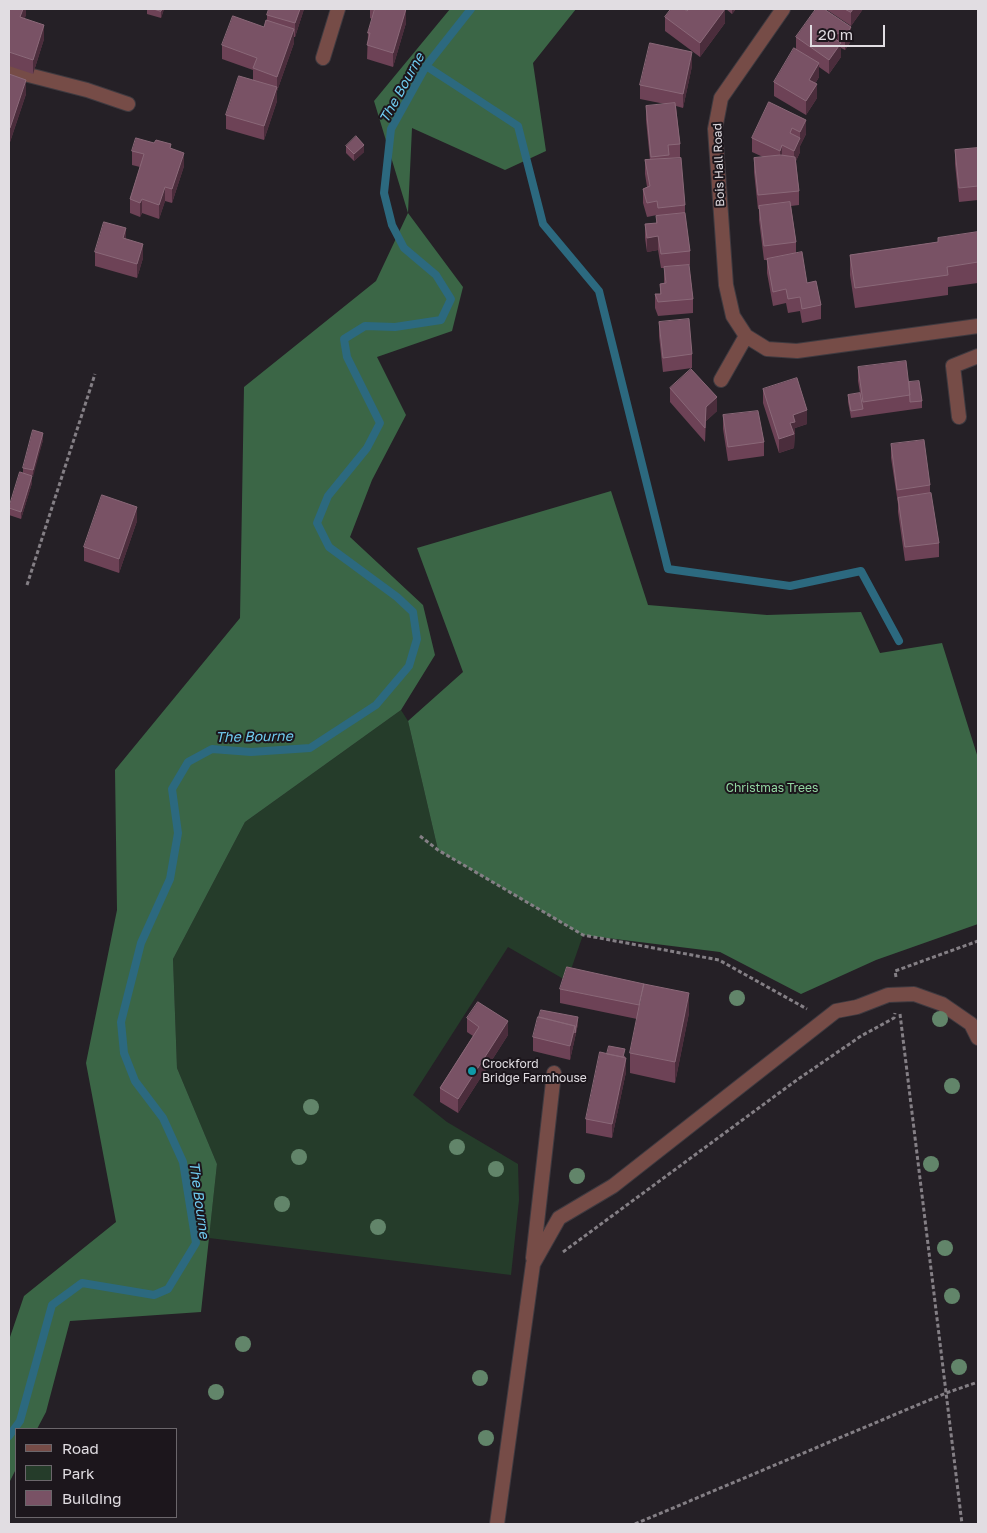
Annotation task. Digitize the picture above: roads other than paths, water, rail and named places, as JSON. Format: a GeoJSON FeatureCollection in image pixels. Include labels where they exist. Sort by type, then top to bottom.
{"type":"FeatureCollection","features":[{"type":"Feature","properties":{"kind":"street"},"geometry":{"type":"LineString","coordinates":[[323,58],[338,9]]}},
{"type":"Feature","properties":{"kind":"street","name":"Bois Hall Road"},"geometry":{"type":"LineString","coordinates":[[783,9],[720,98],[715,129],[726,285],[733,316],[746,336],[767,349],[797,350],[978,326]]}},
{"type":"Feature","properties":{"kind":"street"},"geometry":{"type":"LineString","coordinates":[[9,70],[87,90],[128,104]]}},
{"type":"Feature","properties":{"kind":"street"},"geometry":{"type":"LineString","coordinates":[[721,380],[746,336]]}},
{"type":"Feature","properties":{"kind":"street"},"geometry":{"type":"LineString","coordinates":[[959,417],[953,366],[978,356]]}},
{"type":"Feature","properties":{"kind":"street"},"geometry":{"type":"LineString","coordinates":[[533,1264],[559,1218],[613,1186],[836,1011],[857,1007],[888,995],[914,994],[942,1004],[971,1024],[978,1038]]}},
{"type":"Feature","properties":{"kind":"street"},"geometry":{"type":"LineString","coordinates":[[497,1524],[533,1264],[554,1073]]}},
{"type":"Feature","properties":{"kind":"waterway","name":"The Bourne"},"geometry":{"type":"LineString","coordinates":[[9,1436],[20,1421],[52,1305],[82,1283],[154,1295],[168,1289],[196,1243],[183,1162],[163,1118],[135,1081],[124,1053],[121,1022],[141,943],[170,879],[178,833],[172,789],[188,762],[212,749],[251,752],[310,748],[376,705],[409,666],[417,639],[413,612],[397,597],[329,547],[317,523],[328,496],[367,448],[380,423],[347,357],[344,339],[365,326],[395,327],[441,320],[451,299],[436,275],[404,248],[392,225],[384,193],[391,129],[426,66],[471,9]]}},
{"type":"Feature","properties":{"kind":"waterway"},"geometry":{"type":"LineString","coordinates":[[426,66],[518,126],[543,224],[599,291],[668,569],[790,586],[861,571],[899,641]]}},
{"type":"Feature","properties":{"kind":"place","name":"Crockford Bridge Farmhouse"},"geometry":{"type":"Point","coordinates":[472,1071]}},
{"type":"Feature","properties":{"kind":"park label","name":"Christmas Trees"},"geometry":{"type":"Point","coordinates":[772,788]}}]}
